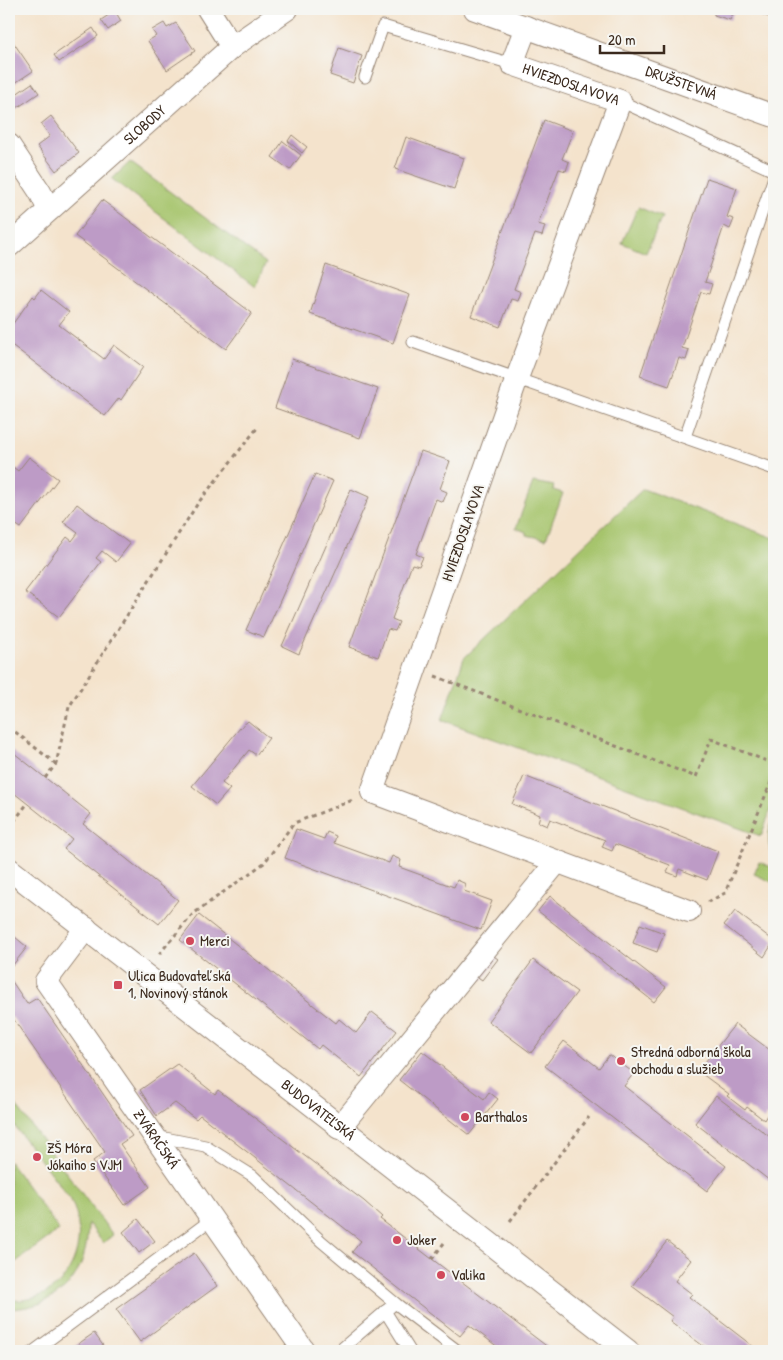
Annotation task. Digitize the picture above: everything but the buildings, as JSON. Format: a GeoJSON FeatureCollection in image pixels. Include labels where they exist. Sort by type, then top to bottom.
{"type":"FeatureCollection","features":[{"type":"Feature","properties":{"kind":"street"},"geometry":{"type":"LineString","coordinates":[[208,9],[232,47]]}},
{"type":"Feature","properties":{"kind":"street","name":"SLOBODY"},"geometry":{"type":"LineString","coordinates":[[9,246],[232,47],[287,9]]}},
{"type":"Feature","properties":{"kind":"street","name":"DRUŽSTEVNÁ"},"geometry":{"type":"LineString","coordinates":[[475,9],[774,116]]}},
{"type":"Feature","properties":{"kind":"street","name":"HVIEZDOSLAVOVA"},"geometry":{"type":"LineString","coordinates":[[372,792],[517,378],[620,101],[512,64],[526,26]]}},
{"type":"Feature","properties":{"kind":"street"},"geometry":{"type":"LineString","coordinates":[[9,145],[40,192],[49,210]]}},
{"type":"Feature","properties":{"kind":"street"},"geometry":{"type":"LineString","coordinates":[[372,792],[689,911]]}},
{"type":"Feature","properties":{"kind":"street"},"geometry":{"type":"LineString","coordinates":[[339,1128],[557,862]]}},
{"type":"Feature","properties":{"kind":"street","name":"BUDOVATEĽSKÁ"},"geometry":{"type":"LineString","coordinates":[[9,869],[339,1128],[628,1351]]}},
{"type":"Feature","properties":{"kind":"street","name":"ZVÁRAČSKÁ"},"geometry":{"type":"LineString","coordinates":[[86,928],[46,981],[304,1351]]}},
{"type":"Feature","properties":{"kind":"lane"},"geometry":{"type":"LineString","coordinates":[[365,77],[383,26],[512,64]]}},
{"type":"Feature","properties":{"kind":"lane"},"geometry":{"type":"LineString","coordinates":[[620,101],[774,171]]}},
{"type":"Feature","properties":{"kind":"lane"},"geometry":{"type":"LineString","coordinates":[[685,437],[774,177]]}},
{"type":"Feature","properties":{"kind":"lane"},"geometry":{"type":"LineString","coordinates":[[413,342],[774,469]]}},
{"type":"Feature","properties":{"kind":"lane"},"geometry":{"type":"LineString","coordinates":[[154,1136],[205,1146],[253,1176],[321,1240],[395,1303],[458,1351]]}},
{"type":"Feature","properties":{"kind":"lane"},"geometry":{"type":"LineString","coordinates":[[34,1351],[212,1220]]}},
{"type":"Feature","properties":{"kind":"lane"},"geometry":{"type":"LineString","coordinates":[[339,1351],[395,1303]]}},
{"type":"Feature","properties":{"kind":"lane"},"geometry":{"type":"LineString","coordinates":[[385,1311],[410,1351]]}},
{"type":"Feature","properties":{"kind":"path"},"geometry":{"type":"LineString","coordinates":[[46,778],[56,764],[69,706],[198,503],[258,427]]}},
{"type":"Feature","properties":{"kind":"path"},"geometry":{"type":"LineString","coordinates":[[415,668],[696,777],[711,739],[774,764]]}},
{"type":"Feature","properties":{"kind":"path"},"geometry":{"type":"LineString","coordinates":[[9,727],[56,764]]}},
{"type":"Feature","properties":{"kind":"path"},"geometry":{"type":"LineString","coordinates":[[689,911],[725,893],[774,775]]}},
{"type":"Feature","properties":{"kind":"path"},"geometry":{"type":"LineString","coordinates":[[159,954],[193,914],[264,863],[294,823],[372,792]]}},
{"type":"Feature","properties":{"kind":"path"},"geometry":{"type":"LineString","coordinates":[[9,828],[27,804]]}},
{"type":"Feature","properties":{"kind":"path"},"geometry":{"type":"LineString","coordinates":[[510,1221],[589,1117]]}},
{"type":"Feature","properties":{"kind":"path"},"geometry":{"type":"LineString","coordinates":[[432,1259],[444,1243]]}},
{"type":"Feature","properties":{"kind":"green space"},"geometry":{"type":"Polygon","coordinates":[[[130,162],[266,263],[255,287],[112,179],[130,162]]]}},
{"type":"Feature","properties":{"kind":"green space"},"geometry":{"type":"Polygon","coordinates":[[[638,207],[662,217],[646,253],[622,243],[638,207]]]}},
{"type":"Feature","properties":{"kind":"green space"},"geometry":{"type":"Polygon","coordinates":[[[533,482],[554,486],[553,490],[563,493],[546,539],[526,535],[526,532],[516,528],[533,482]]]}},
{"type":"Feature","properties":{"kind":"green space"},"geometry":{"type":"Polygon","coordinates":[[[643,489],[774,538],[774,801],[761,836],[442,720],[464,658],[643,489]]]}},
{"type":"Feature","properties":{"kind":"green space"},"geometry":{"type":"Polygon","coordinates":[[[774,813],[774,863],[770,851],[769,838],[770,825],[774,813]]]}},
{"type":"Feature","properties":{"kind":"green space"},"geometry":{"type":"Polygon","coordinates":[[[759,862],[774,868],[774,883],[754,874],[759,862]]]}},
{"type":"Feature","properties":{"kind":"green space"},"geometry":{"type":"Polygon","coordinates":[[[9,1096],[113,1235],[103,1243],[88,1223],[87,1241],[83,1258],[77,1272],[68,1284],[58,1294],[44,1302],[28,1307],[10,1309],[9,1300],[29,1299],[45,1293],[59,1283],[69,1270],[76,1254],[78,1236],[77,1218],[71,1200],[9,1119],[9,1096]]]}},
{"type":"Feature","properties":{"kind":"green space"},"geometry":{"type":"Polygon","coordinates":[[[9,1161],[59,1230],[9,1267],[9,1161]]]}},
{"type":"Feature","properties":{"kind":"place","name":"Merci"},"geometry":{"type":"Point","coordinates":[190,941]}},
{"type":"Feature","properties":{"kind":"place","name":"Ulica Budovateľská 1, Novinový stánok"},"geometry":{"type":"Point","coordinates":[118,985]}},
{"type":"Feature","properties":{"kind":"place","name":"Stredná odborná škola obchodu a služieb"},"geometry":{"type":"Point","coordinates":[621,1061]}},
{"type":"Feature","properties":{"kind":"place","name":"Barthalos"},"geometry":{"type":"Point","coordinates":[465,1117]}},
{"type":"Feature","properties":{"kind":"place","name":"ZŠ Móra Jókaiho s VJM"},"geometry":{"type":"Point","coordinates":[37,1157]}},
{"type":"Feature","properties":{"kind":"place","name":"Joker"},"geometry":{"type":"Point","coordinates":[397,1240]}},
{"type":"Feature","properties":{"kind":"place","name":"Valika"},"geometry":{"type":"Point","coordinates":[441,1275]}}]}
